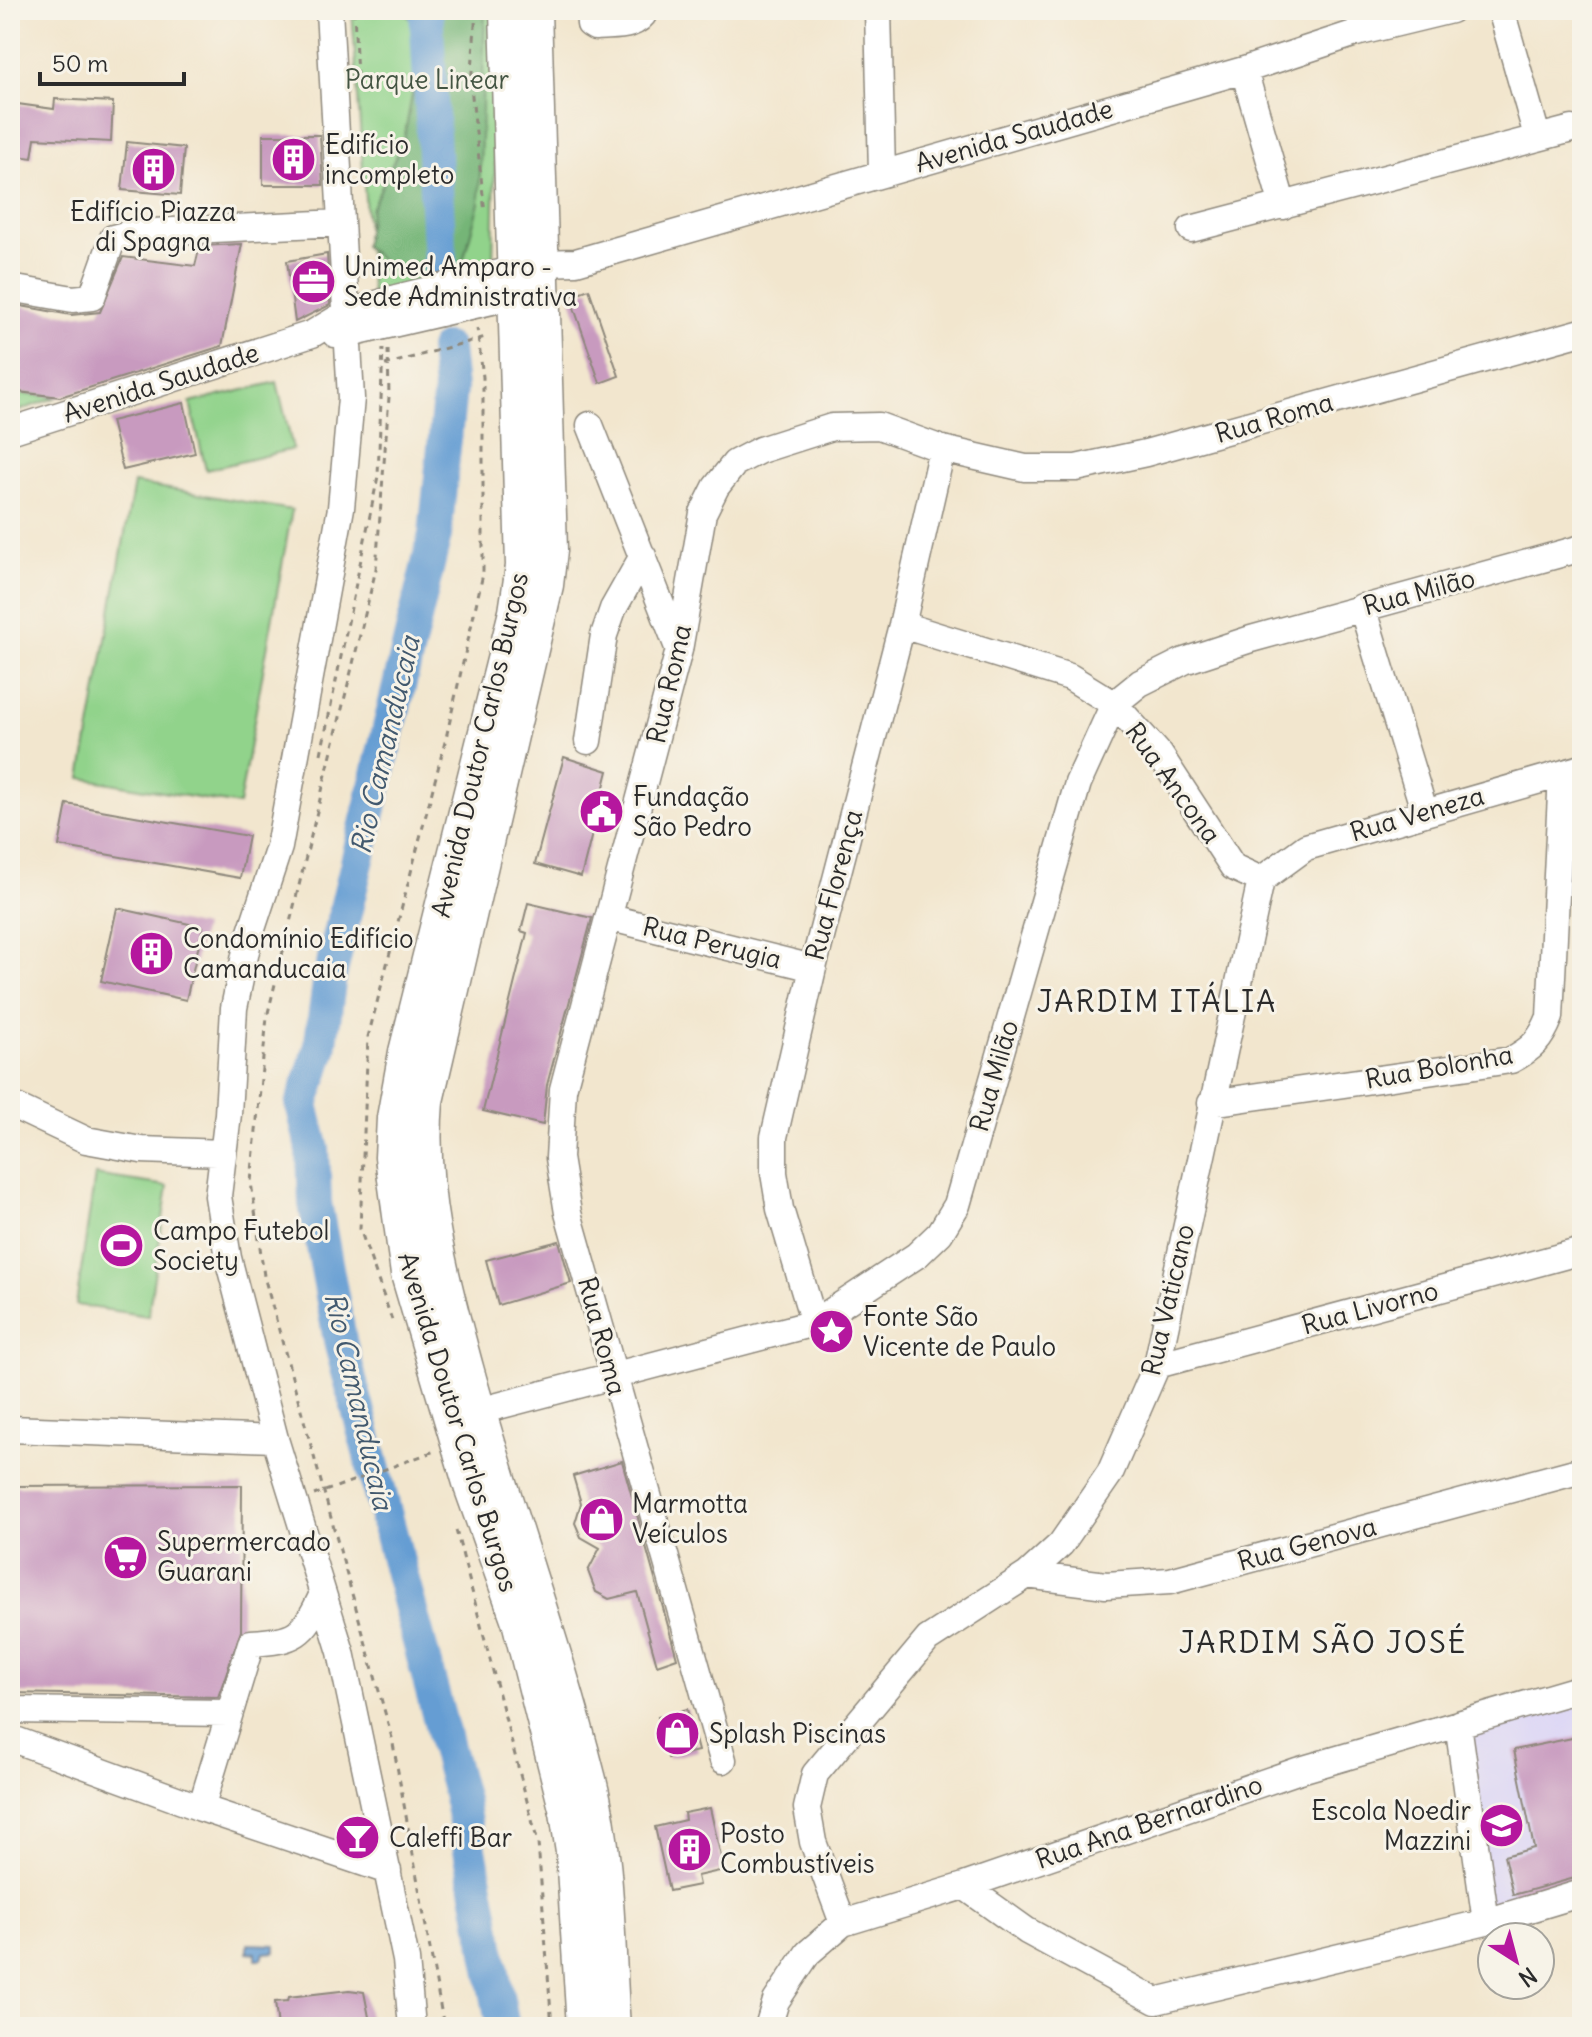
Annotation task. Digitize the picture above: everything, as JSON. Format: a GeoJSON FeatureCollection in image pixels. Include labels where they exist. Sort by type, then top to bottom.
{"type":"FeatureCollection","features":[{"type":"Feature","properties":{"kind":"main road","name":"Avenida Doutor Carlos Burgos"},"geometry":{"type":"LineString","coordinates":[[507,10],[524,513],[520,581],[516,612],[406,1052],[393,1131],[395,1197],[408,1274],[566,1697],[597,1817],[613,2027]]}},
{"type":"Feature","properties":{"kind":"main road","name":"Avenida Doutor Carlos Burgos"},"geometry":{"type":"LineString","coordinates":[[516,283],[534,10]]}},
{"type":"Feature","properties":{"kind":"main road","name":"Avenida Doutor Carlos Burgos"},"geometry":{"type":"LineString","coordinates":[[463,1426],[519,1621],[567,1812],[573,1852],[584,2027]]}},
{"type":"Feature","properties":{"kind":"street"},"geometry":{"type":"LineString","coordinates":[[329,10],[351,398],[341,508],[279,847],[248,941],[234,1008],[218,1196],[228,1258],[275,1439],[341,1652],[406,1960],[412,2027]]}},
{"type":"Feature","properties":{"kind":"street"},"geometry":{"type":"LineString","coordinates":[[589,10],[590,24],[595,27],[632,24],[641,20],[646,10]]}},
{"type":"Feature","properties":{"kind":"street"},"geometry":{"type":"LineString","coordinates":[[878,10],[882,173]]}},
{"type":"Feature","properties":{"kind":"street","name":"Avenida Saudade"},"geometry":{"type":"LineString","coordinates":[[10,431],[312,334],[516,283],[576,262],[1244,70],[1353,22],[1451,10]]}},
{"type":"Feature","properties":{"kind":"street"},"geometry":{"type":"LineString","coordinates":[[1501,10],[1537,136]]}},
{"type":"Feature","properties":{"kind":"street"},"geometry":{"type":"LineString","coordinates":[[1244,70],[1283,206]]}},
{"type":"Feature","properties":{"kind":"street"},"geometry":{"type":"LineString","coordinates":[[1191,229],[1572,129]]}},
{"type":"Feature","properties":{"kind":"street"},"geometry":{"type":"LineString","coordinates":[[10,288],[73,299],[92,297],[113,238],[132,233],[340,223]]}},
{"type":"Feature","properties":{"kind":"street","name":"Rua Roma"},"geometry":{"type":"LineString","coordinates":[[723,1760],[568,1213],[559,1158],[563,1089],[611,918],[679,650],[703,513],[716,487],[735,463],[760,450],[832,427],[879,426],[942,449],[1025,468],[1076,468],[1146,453],[1582,332]]}},
{"type":"Feature","properties":{"kind":"street"},"geometry":{"type":"LineString","coordinates":[[590,425],[679,650]]}},
{"type":"Feature","properties":{"kind":"street","name":"Rua Florença"},"geometry":{"type":"LineString","coordinates":[[814,1323],[774,1173],[774,1137],[813,968],[902,625],[942,449]]}},
{"type":"Feature","properties":{"kind":"street","name":"Rua Milão"},"geometry":{"type":"LineString","coordinates":[[463,1426],[612,1373],[814,1323],[917,1255],[940,1233],[957,1205],[1078,783],[1114,704],[1140,683],[1184,661],[1362,607],[1582,548]]}},
{"type":"Feature","properties":{"kind":"street"},"geometry":{"type":"LineString","coordinates":[[588,741],[604,635],[613,609],[643,556]]}},
{"type":"Feature","properties":{"kind":"street"},"geometry":{"type":"LineString","coordinates":[[1362,607],[1424,810]]}},
{"type":"Feature","properties":{"kind":"street","name":"Rua Ancona"},"geometry":{"type":"LineString","coordinates":[[902,625],[1070,677],[1114,704],[1160,755],[1233,867],[1261,880]]}},
{"type":"Feature","properties":{"kind":"street","name":"Rua Veneza"},"geometry":{"type":"LineString","coordinates":[[1261,880],[1306,847],[1424,810],[1572,771]]}},
{"type":"Feature","properties":{"kind":"street","name":"Rua Bolonha"},"geometry":{"type":"LineString","coordinates":[[1211,1103],[1511,1060],[1531,1049],[1543,1037],[1550,1017],[1572,771]]}},
{"type":"Feature","properties":{"kind":"street","name":"Rua Vaticano"},"geometry":{"type":"LineString","coordinates":[[843,1923],[813,1842],[807,1808],[815,1774],[928,1639],[1027,1575],[1061,1544],[1110,1473],[1157,1365],[1261,880]]}},
{"type":"Feature","properties":{"kind":"street","name":"Rua Perugia"},"geometry":{"type":"LineString","coordinates":[[611,918],[813,968]]}},
{"type":"Feature","properties":{"kind":"street"},"geometry":{"type":"LineString","coordinates":[[10,1104],[86,1140],[141,1150],[223,1153]]}},
{"type":"Feature","properties":{"kind":"street","name":"Rua Livorno"},"geometry":{"type":"LineString","coordinates":[[1157,1365],[1582,1251]]}},
{"type":"Feature","properties":{"kind":"street"},"geometry":{"type":"LineString","coordinates":[[10,1429],[275,1439]]}},
{"type":"Feature","properties":{"kind":"street","name":"Rua Genova"},"geometry":{"type":"LineString","coordinates":[[1027,1575],[1106,1585],[1170,1581],[1582,1470]]}},
{"type":"Feature","properties":{"kind":"street"},"geometry":{"type":"LineString","coordinates":[[201,1808],[251,1643],[282,1641],[307,1626],[322,1596]]}},
{"type":"Feature","properties":{"kind":"street","name":"Rua Ana Bernardino"},"geometry":{"type":"LineString","coordinates":[[768,2027],[776,2001],[808,1953],[843,1923],[964,1886],[1297,1771],[1582,1688]]}},
{"type":"Feature","properties":{"kind":"street"},"geometry":{"type":"LineString","coordinates":[[10,1710],[228,1713]]}},
{"type":"Feature","properties":{"kind":"street"},"geometry":{"type":"LineString","coordinates":[[1458,1724],[1486,1921]]}},
{"type":"Feature","properties":{"kind":"street"},"geometry":{"type":"LineString","coordinates":[[10,1738],[201,1808],[388,1871]]}},
{"type":"Feature","properties":{"kind":"street"},"geometry":{"type":"LineString","coordinates":[[964,1886],[1027,1931],[1156,2001],[1476,1924]]}},
{"type":"Feature","properties":{"kind":"street"},"geometry":{"type":"LineString","coordinates":[[1489,1921],[1582,1893]]}},
{"type":"Feature","properties":{"kind":"path"},"geometry":{"type":"LineString","coordinates":[[476,10],[471,87],[486,222]]}},
{"type":"Feature","properties":{"kind":"path"},"geometry":{"type":"LineString","coordinates":[[394,315],[388,361],[376,569],[267,1017],[251,1182],[264,1276],[321,1492],[392,1738],[444,2027]]}},
{"type":"Feature","properties":{"kind":"path"},"geometry":{"type":"LineString","coordinates":[[319,760],[378,476],[383,371],[388,361],[494,335]]}},
{"type":"Feature","properties":{"kind":"path"},"geometry":{"type":"LineString","coordinates":[[321,1492],[438,1450],[463,1426]]}},
{"type":"Feature","properties":{"kind":"shaded area"},"geometry":{"type":"Polygon","coordinates":[[[1582,1694],[1582,1893],[1486,1921],[1458,1724],[1582,1694]]]}},
{"type":"Feature","properties":{"kind":"green space","name":"Parque Linear"},"geometry":{"type":"Polygon","coordinates":[[[352,10],[498,10],[493,265],[372,301],[352,10]]]}},
{"type":"Feature","properties":{"kind":"green space"},"geometry":{"type":"Polygon","coordinates":[[[401,10],[485,10],[479,203],[459,276],[397,273],[364,246],[371,209],[404,139],[421,46],[412,20],[401,10]]]}},
{"type":"Feature","properties":{"kind":"green space"},"geometry":{"type":"Polygon","coordinates":[[[277,382],[293,449],[206,470],[190,403],[277,382]]]}},
{"type":"Feature","properties":{"kind":"green space"},"geometry":{"type":"Polygon","coordinates":[[[10,393],[57,397],[10,414],[10,393]]]}},
{"type":"Feature","properties":{"kind":"green space"},"geometry":{"type":"Polygon","coordinates":[[[134,483],[292,510],[239,805],[81,778],[134,483]]]}},
{"type":"Feature","properties":{"kind":"green space","name":"Campo Futebol Society"},"geometry":{"type":"Polygon","coordinates":[[[95,1175],[168,1186],[148,1316],[76,1305],[95,1175]]]}},
{"type":"Feature","properties":{"kind":"water"},"geometry":{"type":"Polygon","coordinates":[[[248,1944],[276,1945],[276,1952],[264,1953],[262,1959],[256,1959],[256,1953],[248,1952],[248,1944]]]}},
{"type":"Feature","properties":{"kind":"building"},"geometry":{"type":"Polygon","coordinates":[[[55,99],[113,102],[111,142],[35,138],[32,158],[10,155],[10,103],[54,109],[55,99]]]}},
{"type":"Feature","properties":{"kind":"building","name":"Edifício incompleto"},"geometry":{"type":"Polygon","coordinates":[[[263,135],[320,135],[323,185],[263,185],[263,135]]]}},
{"type":"Feature","properties":{"kind":"building","name":"Edifício Piazza di Spagna"},"geometry":{"type":"Polygon","coordinates":[[[127,142],[184,148],[180,195],[122,190],[127,142]]]}},
{"type":"Feature","properties":{"kind":"building"},"geometry":{"type":"Polygon","coordinates":[[[242,244],[222,346],[60,397],[10,391],[10,304],[71,315],[100,312],[123,257],[195,266],[200,246],[242,244]]]}},
{"type":"Feature","properties":{"kind":"building","name":"Unimed Amparo - Sede Administrativa"},"geometry":{"type":"Polygon","coordinates":[[[327,254],[330,305],[295,322],[287,261],[327,254]]]}},
{"type":"Feature","properties":{"kind":"building"},"geometry":{"type":"Polygon","coordinates":[[[589,289],[619,376],[600,383],[570,296],[589,289]]]}},
{"type":"Feature","properties":{"kind":"building"},"geometry":{"type":"Polygon","coordinates":[[[184,403],[195,453],[123,470],[111,421],[184,403]]]}},
{"type":"Feature","properties":{"kind":"building","name":"Fundação São Pedro"},"geometry":{"type":"Polygon","coordinates":[[[564,757],[608,771],[581,877],[535,864],[564,757]]]}},
{"type":"Feature","properties":{"kind":"building"},"geometry":{"type":"Polygon","coordinates":[[[67,804],[248,836],[240,878],[59,846],[67,804]]]}},
{"type":"Feature","properties":{"kind":"building"},"geometry":{"type":"Polygon","coordinates":[[[528,903],[592,918],[547,1085],[543,1125],[483,1111],[527,933],[521,931],[528,903]]]}},
{"type":"Feature","properties":{"kind":"building","name":"Condomínio Edifício Camanducaia"},"geometry":{"type":"Polygon","coordinates":[[[117,908],[203,927],[186,1000],[101,981],[117,908]]]}},
{"type":"Feature","properties":{"kind":"building"},"geometry":{"type":"Polygon","coordinates":[[[559,1241],[571,1283],[498,1305],[486,1260],[559,1241]]]}},
{"type":"Feature","properties":{"kind":"building"},"geometry":{"type":"Polygon","coordinates":[[[622,1461],[677,1658],[657,1665],[637,1592],[609,1599],[596,1592],[588,1571],[600,1548],[581,1537],[575,1523],[581,1503],[573,1476],[622,1461]]]}},
{"type":"Feature","properties":{"kind":"building","name":"Supermercado Guarani"},"geometry":{"type":"Polygon","coordinates":[[[242,1485],[241,1631],[218,1697],[10,1693],[10,1486],[242,1485]]]}},
{"type":"Feature","properties":{"kind":"building","name":"Splash Piscinas"},"geometry":{"type":"Polygon","coordinates":[[[687,1709],[698,1751],[668,1758],[658,1717],[687,1709]]]}},
{"type":"Feature","properties":{"kind":"building"},"geometry":{"type":"Polygon","coordinates":[[[1582,1736],[1582,1876],[1513,1895],[1504,1856],[1534,1848],[1514,1750],[1582,1736]]]}},
{"type":"Feature","properties":{"kind":"building","name":"Posto Combustíveis"},"geometry":{"type":"Polygon","coordinates":[[[710,1808],[724,1870],[697,1876],[699,1885],[669,1891],[655,1827],[685,1820],[684,1813],[710,1808]]]}},
{"type":"Feature","properties":{"kind":"building"},"geometry":{"type":"Polygon","coordinates":[[[349,1990],[364,1992],[371,2027],[278,2027],[275,2002],[288,2001],[289,1997],[349,1990]]]}},
{"type":"Feature","properties":{"kind":"waterway","name":"Rio Camanducaia"},"geometry":{"type":"LineString","coordinates":[[426,10],[441,277]]}},
{"type":"Feature","properties":{"kind":"waterway","name":"Rio Camanducaia"},"geometry":{"type":"LineString","coordinates":[[446,349],[450,389],[435,535],[330,976],[320,1049],[302,1105],[313,1150],[315,1203],[341,1345],[461,1801],[503,2027]]}},
{"type":"Feature","properties":{"kind":"place","name":"Edifício incompleto"},"geometry":{"type":"Point","coordinates":[294,160]}},
{"type":"Feature","properties":{"kind":"place","name":"Edifício Piazza di Spagna"},"geometry":{"type":"Point","coordinates":[153,169]}},
{"type":"Feature","properties":{"kind":"place","name":"Unimed Amparo - Sede Administrativa"},"geometry":{"type":"Point","coordinates":[313,282]}},
{"type":"Feature","properties":{"kind":"place","name":"Fundação São Pedro"},"geometry":{"type":"Point","coordinates":[602,812]}},
{"type":"Feature","properties":{"kind":"place","name":"Condomínio Edifício Camanducaia"},"geometry":{"type":"Point","coordinates":[152,954]}},
{"type":"Feature","properties":{"kind":"place","name":"Campo Futebol Society"},"geometry":{"type":"Point","coordinates":[122,1246]}},
{"type":"Feature","properties":{"kind":"place","name":"Fonte São Vicente de Paulo"},"geometry":{"type":"Point","coordinates":[832,1332]}},
{"type":"Feature","properties":{"kind":"place","name":"Marmotta Veículos"},"geometry":{"type":"Point","coordinates":[601,1519]}},
{"type":"Feature","properties":{"kind":"place","name":"Supermercado Guarani"},"geometry":{"type":"Point","coordinates":[126,1557]}},
{"type":"Feature","properties":{"kind":"place","name":"Splash Piscinas"},"geometry":{"type":"Point","coordinates":[678,1734]}},
{"type":"Feature","properties":{"kind":"place","name":"Escola Noedir Mazzini"},"geometry":{"type":"Point","coordinates":[1502,1826]}},
{"type":"Feature","properties":{"kind":"place","name":"Caleffi Bar"},"geometry":{"type":"Point","coordinates":[358,1838]}},
{"type":"Feature","properties":{"kind":"place","name":"Posto Combustíveis"},"geometry":{"type":"Point","coordinates":[689,1849]}},
{"type":"Feature","properties":{"kind":"district","name":"JARDIM ITÁLIA"},"geometry":{"type":"Point","coordinates":[1157,1002]}},
{"type":"Feature","properties":{"kind":"district","name":"JARDIM SÃO JOSÉ"},"geometry":{"type":"Point","coordinates":[1323,1643]}}]}
